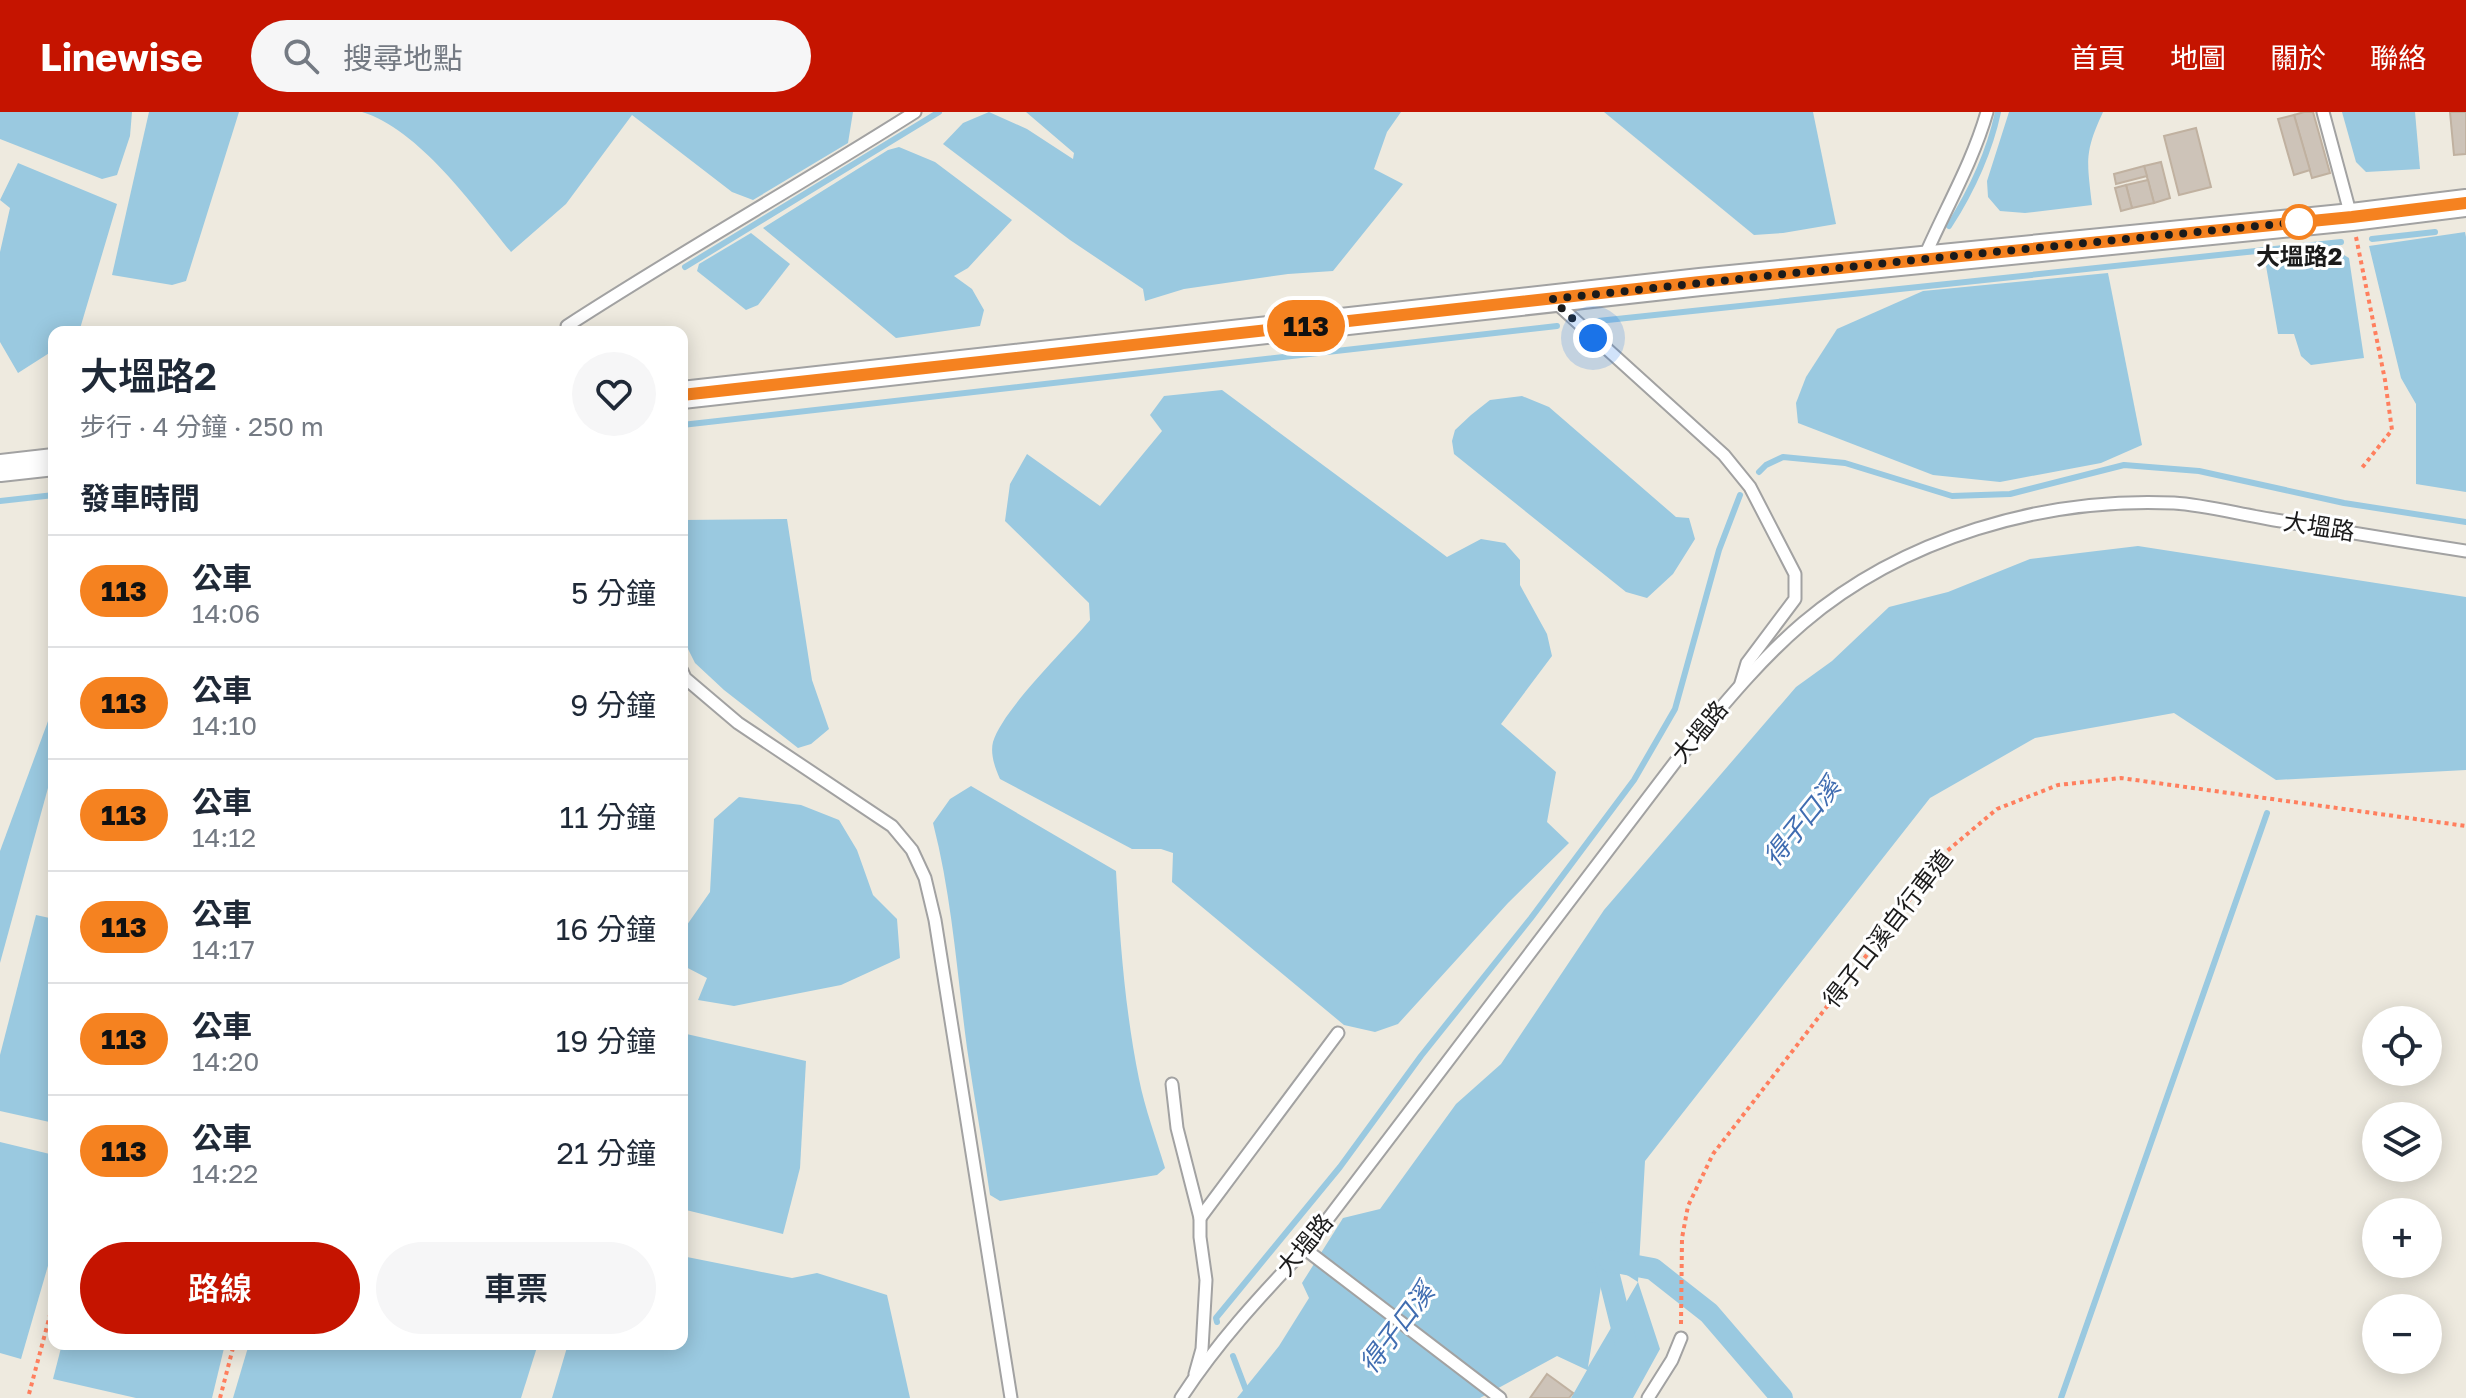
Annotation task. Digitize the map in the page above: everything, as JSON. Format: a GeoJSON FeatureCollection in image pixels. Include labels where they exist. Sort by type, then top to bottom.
{"type":"FeatureCollection","features":[{"type":"Feature","properties":{"kind":"street"},"geometry":{"type":"LineString","coordinates":[[688,394],[2466,203]]}},
{"type":"Feature","properties":{"kind":"street"},"geometry":{"type":"LineString","coordinates":[[0,468],[48,463]]}},
{"type":"Feature","properties":{"kind":"lane"},"geometry":{"type":"LineString","coordinates":[[567,326],[915,112]]}},
{"type":"Feature","properties":{"kind":"lane"},"geometry":{"type":"LineString","coordinates":[[1924,259],[1959,185],[1987,112]]}},
{"type":"Feature","properties":{"kind":"lane"},"geometry":{"type":"LineString","coordinates":[[2323,112],[2352,217]]}},
{"type":"Feature","properties":{"kind":"lane"},"geometry":{"type":"LineString","coordinates":[[1552,299],[1724,455],[1750,487],[1795,574],[1795,599],[1747,663],[1741,684]]}},
{"type":"Feature","properties":{"kind":"lane","name":"大塭路"},"geometry":{"type":"LineString","coordinates":[[1181,1398],[1258,1299],[1305,1249],[1676,761],[1741,684],[1802,624],[1858,581],[1940,542],[2016,518],[2080,505],[2175,503],[2466,551]]}},
{"type":"Feature","properties":{"kind":"lane"},"geometry":{"type":"LineString","coordinates":[[688,681],[738,723],[892,826],[912,850],[925,878],[935,920],[1011,1398]]}},
{"type":"Feature","properties":{"kind":"lane"},"geometry":{"type":"LineString","coordinates":[[1200,1218],[1338,1033]]}},
{"type":"Feature","properties":{"kind":"lane"},"geometry":{"type":"LineString","coordinates":[[1172,1084],[1177,1128],[1200,1218],[1206,1280],[1202,1349],[1194,1378]]}},
{"type":"Feature","properties":{"kind":"lane"},"geometry":{"type":"LineString","coordinates":[[1305,1249],[1500,1398]]}},
{"type":"Feature","properties":{"kind":"lane"},"geometry":{"type":"LineString","coordinates":[[1648,1398],[1672,1360],[1681,1338]]}},
{"type":"Feature","properties":{"kind":"path"},"geometry":{"type":"LineString","coordinates":[[2352,217],[2392,430],[2361,469]]}},
{"type":"Feature","properties":{"kind":"path","name":"得子口溪自行車道"},"geometry":{"type":"LineString","coordinates":[[1681,1338],[1682,1238],[1688,1206],[1713,1154],[1947,851],[1997,809],[2058,785],[2121,778],[2466,826]]}},
{"type":"Feature","properties":{"kind":"path"},"geometry":{"type":"LineString","coordinates":[[29,1394],[48,1323]]}},
{"type":"Feature","properties":{"kind":"path"},"geometry":{"type":"LineString","coordinates":[[220,1398],[232,1350]]}},
{"type":"Feature","properties":{"kind":"water"},"geometry":{"type":"Polygon","coordinates":[[[0,112],[132,112],[130,136],[117,175],[102,179],[0,139],[0,112]]]}},
{"type":"Feature","properties":{"kind":"water"},"geometry":{"type":"Polygon","coordinates":[[[149,112],[239,112],[186,281],[172,285],[112,275],[149,112]]]}},
{"type":"Feature","properties":{"kind":"water"},"geometry":{"type":"Polygon","coordinates":[[[362,112],[853,112],[848,143],[753,200],[732,192],[632,115],[566,204],[511,252],[463,192],[424,152],[383,121],[362,112]]]}},
{"type":"Feature","properties":{"kind":"water"},"geometry":{"type":"Polygon","coordinates":[[[989,112],[1027,129],[1073,159],[1074,153],[1026,112],[1401,112],[1387,132],[1374,169],[1403,184],[1333,271],[1288,274],[1184,289],[1145,301],[1143,289],[1070,240],[943,144],[963,123],[989,112]]]}},
{"type":"Feature","properties":{"kind":"water"},"geometry":{"type":"Polygon","coordinates":[[[1604,112],[1813,112],[1836,224],[1754,235],[1604,112]]]}},
{"type":"Feature","properties":{"kind":"water"},"geometry":{"type":"Polygon","coordinates":[[[2009,112],[2103,112],[2088,157],[2092,205],[2025,213],[2000,211],[1988,197],[1987,181],[2009,112]]]}},
{"type":"Feature","properties":{"kind":"water"},"geometry":{"type":"Polygon","coordinates":[[[2342,112],[2415,112],[2420,169],[2366,172],[2356,162],[2342,112]]]}},
{"type":"Feature","properties":{"kind":"water"},"geometry":{"type":"Polygon","coordinates":[[[899,147],[935,162],[1012,220],[968,268],[954,276],[972,289],[984,310],[980,326],[896,338],[763,228],[888,150],[899,147]]]}},
{"type":"Feature","properties":{"kind":"water"},"geometry":{"type":"Polygon","coordinates":[[[18,163],[117,204],[81,326],[48,326],[48,354],[18,373],[0,342],[0,252],[10,208],[0,200],[18,163]]]}},
{"type":"Feature","properties":{"kind":"water"},"geometry":{"type":"Polygon","coordinates":[[[2465,232],[2466,492],[2416,484],[2416,404],[2401,378],[2369,246],[2465,232]]]}},
{"type":"Feature","properties":{"kind":"water"},"geometry":{"type":"Polygon","coordinates":[[[751,233],[790,264],[758,305],[746,310],[697,271],[699,264],[751,233]]]}},
{"type":"Feature","properties":{"kind":"water"},"geometry":{"type":"Polygon","coordinates":[[[2339,252],[2349,258],[2364,358],[2311,365],[2301,356],[2294,334],[2278,334],[2266,266],[2291,254],[2339,252]]]}},
{"type":"Feature","properties":{"kind":"water"},"geometry":{"type":"Polygon","coordinates":[[[2108,273],[2142,445],[2101,463],[2000,482],[1933,475],[1798,423],[1796,403],[1806,377],[1837,329],[1923,291],[2108,273]]]}},
{"type":"Feature","properties":{"kind":"water"},"geometry":{"type":"Polygon","coordinates":[[[1222,390],[1447,557],[1481,539],[1505,543],[1520,560],[1520,585],[1547,634],[1552,656],[1501,724],[1556,772],[1547,822],[1569,843],[1508,903],[1398,1024],[1375,1032],[1344,1025],[1172,882],[1173,853],[1161,849],[1132,849],[1000,779],[994,761],[993,742],[1009,713],[1090,620],[1089,603],[1005,521],[1010,484],[1027,454],[1100,506],[1162,431],[1150,415],[1164,396],[1222,390]]]}},
{"type":"Feature","properties":{"kind":"water"},"geometry":{"type":"Polygon","coordinates":[[[1522,396],[1549,407],[1676,517],[1689,518],[1695,539],[1673,574],[1647,598],[1626,592],[1454,454],[1452,441],[1455,430],[1471,415],[1490,400],[1522,396]]]}},
{"type":"Feature","properties":{"kind":"water"},"geometry":{"type":"Polygon","coordinates":[[[787,519],[812,680],[829,729],[811,744],[798,748],[695,663],[688,649],[688,520],[787,519]]]}},
{"type":"Feature","properties":{"kind":"water","name":"得子口溪"},"geometry":{"type":"Polygon","coordinates":[[[2138,546],[2466,597],[2466,770],[2276,780],[2174,713],[2035,738],[1930,798],[1645,1161],[1638,1282],[1660,1349],[1633,1398],[1571,1398],[1587,1370],[1557,1356],[1480,1398],[1237,1398],[1279,1346],[1309,1298],[1302,1283],[1343,1218],[1380,1209],[1456,1104],[1501,1064],[1604,910],[1796,687],[1832,661],[1889,607],[1948,592],[2030,559],[2138,546]],[[1605,1261],[1588,1367],[1638,1282],[1605,1261]]]}},
{"type":"Feature","properties":{"kind":"water"},"geometry":{"type":"Polygon","coordinates":[[[48,721],[48,788],[0,963],[0,851],[48,721]]]}},
{"type":"Feature","properties":{"kind":"water"},"geometry":{"type":"Polygon","coordinates":[[[971,786],[1116,871],[1134,1053],[1144,1101],[1165,1168],[1157,1175],[1000,1201],[990,1195],[949,907],[933,823],[950,799],[971,786]]]}},
{"type":"Feature","properties":{"kind":"water"},"geometry":{"type":"Polygon","coordinates":[[[739,797],[801,805],[839,820],[857,850],[873,895],[897,919],[900,958],[841,985],[734,1006],[698,1000],[707,978],[688,968],[688,923],[710,892],[714,819],[739,797]]]}},
{"type":"Feature","properties":{"kind":"water"},"geometry":{"type":"Polygon","coordinates":[[[36,915],[48,918],[48,1122],[0,1111],[0,1055],[36,915]]]}},
{"type":"Feature","properties":{"kind":"water"},"geometry":{"type":"Polygon","coordinates":[[[688,1034],[806,1061],[800,1168],[783,1234],[688,1210],[688,1034]]]}},
{"type":"Feature","properties":{"kind":"water"},"geometry":{"type":"Polygon","coordinates":[[[0,1142],[48,1154],[48,1266],[21,1359],[0,1353],[0,1142]]]}},
{"type":"Feature","properties":{"kind":"water"},"geometry":{"type":"Polygon","coordinates":[[[688,1257],[792,1278],[817,1273],[887,1295],[910,1398],[552,1398],[566,1350],[688,1350],[688,1257]]]}},
{"type":"Feature","properties":{"kind":"water"},"geometry":{"type":"Polygon","coordinates":[[[60,1350],[224,1350],[212,1398],[136,1398],[53,1379],[60,1350]]]}},
{"type":"Feature","properties":{"kind":"water"},"geometry":{"type":"Polygon","coordinates":[[[247,1350],[536,1350],[521,1398],[233,1398],[247,1350]]]}},
{"type":"Feature","properties":{"kind":"building"},"geometry":{"type":"Polygon","coordinates":[[[2313,112],[2330,173],[2312,178],[2294,115],[2313,112]]]}},
{"type":"Feature","properties":{"kind":"building"},"geometry":{"type":"Polygon","coordinates":[[[2450,112],[2466,112],[2466,154],[2454,155],[2450,112]]]}},
{"type":"Feature","properties":{"kind":"building"},"geometry":{"type":"Polygon","coordinates":[[[2294,115],[2310,170],[2294,175],[2278,119],[2294,115]]]}},
{"type":"Feature","properties":{"kind":"building"},"geometry":{"type":"Polygon","coordinates":[[[2196,128],[2211,187],[2179,195],[2164,136],[2196,128]]]}},
{"type":"Feature","properties":{"kind":"building"},"geometry":{"type":"Polygon","coordinates":[[[2161,162],[2170,198],[2154,203],[2144,166],[2161,162]]]}},
{"type":"Feature","properties":{"kind":"building"},"geometry":{"type":"Polygon","coordinates":[[[2144,166],[2147,176],[2116,184],[2114,174],[2144,166]]]}},
{"type":"Feature","properties":{"kind":"building"},"geometry":{"type":"Polygon","coordinates":[[[2148,180],[2154,203],[2132,208],[2126,185],[2148,180]]]}},
{"type":"Feature","properties":{"kind":"building"},"geometry":{"type":"Polygon","coordinates":[[[2126,185],[2132,208],[2121,211],[2115,188],[2126,185]]]}},
{"type":"Feature","properties":{"kind":"building"},"geometry":{"type":"Polygon","coordinates":[[[1547,1374],[1573,1393],[1569,1398],[1530,1398],[1547,1374]]]}},
{"type":"Feature","properties":{"kind":"waterway"},"geometry":{"type":"LineString","coordinates":[[685,267],[939,112]]}},
{"type":"Feature","properties":{"kind":"waterway"},"geometry":{"type":"LineString","coordinates":[[1949,226],[1979,171],[1998,112]]}},
{"type":"Feature","properties":{"kind":"waterway"},"geometry":{"type":"LineString","coordinates":[[2372,239],[2435,232]]}},
{"type":"Feature","properties":{"kind":"waterway"},"geometry":{"type":"LineString","coordinates":[[1598,321],[2341,242]]}},
{"type":"Feature","properties":{"kind":"waterway"},"geometry":{"type":"LineString","coordinates":[[688,424],[1557,326]]}},
{"type":"Feature","properties":{"kind":"waterway"},"geometry":{"type":"LineString","coordinates":[[1759,472],[1783,457],[1845,463],[1952,496],[2010,494],[2124,465],[2199,471],[2344,503],[2466,522]]}},
{"type":"Feature","properties":{"kind":"waterway"},"geometry":{"type":"LineString","coordinates":[[1217,1322],[1216,1318],[1340,1167],[1421,1056],[1531,918],[1634,780],[1675,709],[1719,550],[1740,495]]}},
{"type":"Feature","properties":{"kind":"waterway"},"geometry":{"type":"LineString","coordinates":[[0,501],[48,496]]}},
{"type":"Feature","properties":{"kind":"waterway"},"geometry":{"type":"LineString","coordinates":[[2061,1398],[2267,813]]}},
{"type":"Feature","properties":{"kind":"waterway"},"geometry":{"type":"LineString","coordinates":[[1591,1233],[1605,1260],[1627,1348],[1598,1398]]}},
{"type":"Feature","properties":{"kind":"waterway"},"geometry":{"type":"LineString","coordinates":[[1610,1261],[1653,1269],[1709,1313],[1782,1398]]}},
{"type":"Feature","properties":{"kind":"waterway"},"geometry":{"type":"LineString","coordinates":[[1233,1356],[1249,1398]]}},
{"type":"Feature","properties":{"kind":"bus line","name":"113"},"geometry":{"type":"LineString","coordinates":[[688,394],[1700,282],[2466,203]]}},
{"type":"Feature","properties":{"kind":"place","name":"大塭路2"},"geometry":{"type":"Point","coordinates":[2299,222]}},
{"type":"Feature","properties":{"kind":"route"},"geometry":{"type":"LineString","coordinates":[[1593,338],[1552,299],[2299,222]]}}]}
